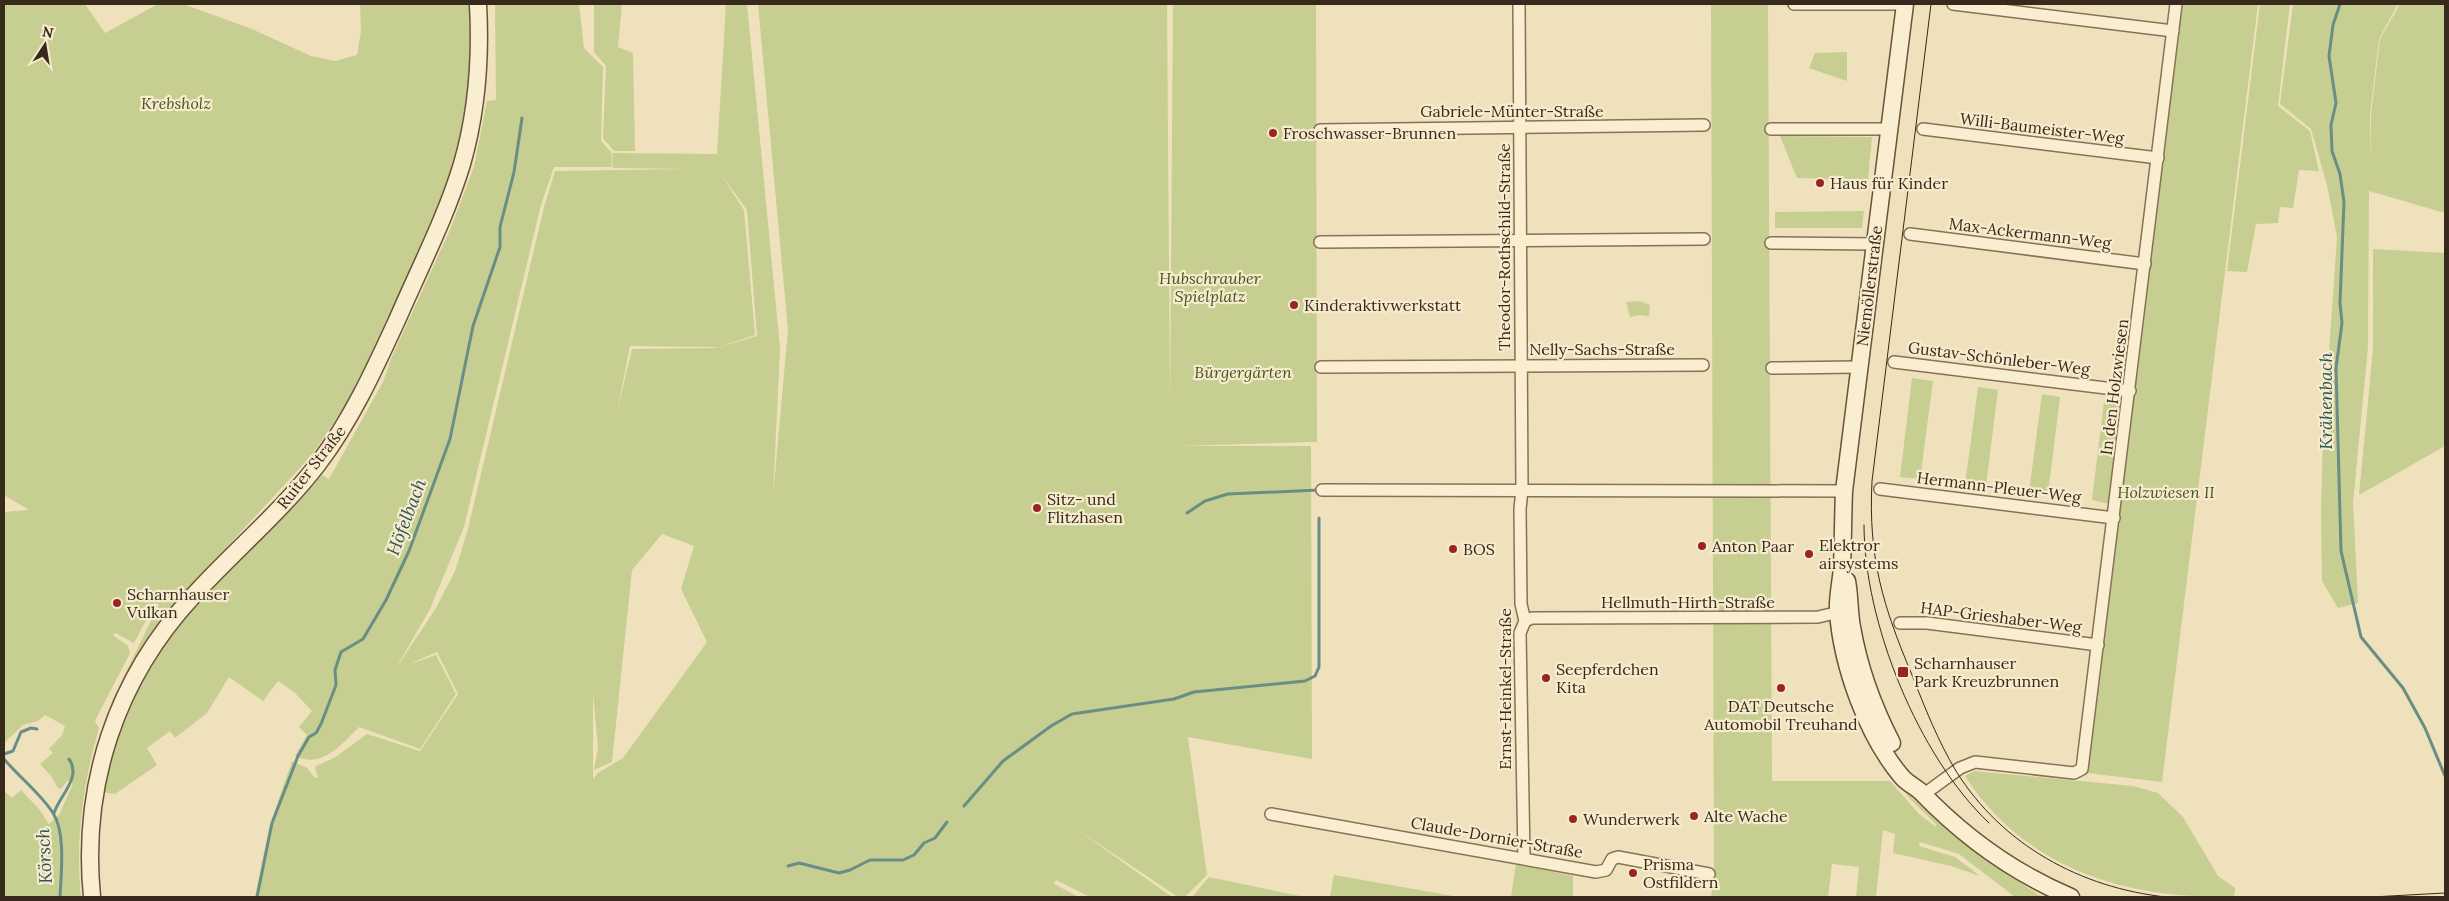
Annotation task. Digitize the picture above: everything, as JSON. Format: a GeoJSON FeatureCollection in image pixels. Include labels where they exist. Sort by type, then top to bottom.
{"type":"FeatureCollection","features":[{"type":"Feature","properties":{"kind":"main road","name":"Ruiter Straße"},"geometry":{"type":"LineString","coordinates":[[92,897],[89,848],[94,789],[108,735],[129,687],[149,652],[175,616],[293,494],[336,439],[369,381],[433,239],[456,181],[469,136],[478,78],[478,4]]}},
{"type":"Feature","properties":{"kind":"main road","name":"Niemöllerstraße"},"geometry":{"type":"LineString","coordinates":[[1904,4],[1844,491],[1842,569],[1838,590],[1870,697],[1920,792],[1942,814],[1981,845],[2034,880],[2071,897]]}},
{"type":"Feature","properties":{"kind":"main road"},"geometry":{"type":"LineString","coordinates":[[2034,880],[2052,897]]}},
{"type":"Feature","properties":{"kind":"street","name":"Theodor-Rothschild-Straße"},"geometry":{"type":"LineString","coordinates":[[1519,4],[1522,490]]}},
{"type":"Feature","properties":{"kind":"street"},"geometry":{"type":"LineString","coordinates":[[1794,4],[1904,4]]}},
{"type":"Feature","properties":{"kind":"street"},"geometry":{"type":"LineString","coordinates":[[1953,4],[2173,31]]}},
{"type":"Feature","properties":{"kind":"street","name":"In den Holzwiesen"},"geometry":{"type":"LineString","coordinates":[[1920,792],[1960,768],[1975,762],[2078,773],[2082,769],[2130,391],[2176,4]]}},
{"type":"Feature","properties":{"kind":"street","name":"Gabriele-Münter-Straße"},"geometry":{"type":"LineString","coordinates":[[1320,130],[1704,125]]}},
{"type":"Feature","properties":{"kind":"street"},"geometry":{"type":"LineString","coordinates":[[1771,129],[1889,129]]}},
{"type":"Feature","properties":{"kind":"street","name":"Willi-Baumeister-Weg"},"geometry":{"type":"LineString","coordinates":[[1923,129],[2158,158]]}},
{"type":"Feature","properties":{"kind":"street","name":"Max-Ackermann-Weg"},"geometry":{"type":"LineString","coordinates":[[1910,234],[2145,264]]}},
{"type":"Feature","properties":{"kind":"street"},"geometry":{"type":"LineString","coordinates":[[1320,242],[1520,242],[1704,239]]}},
{"type":"Feature","properties":{"kind":"street"},"geometry":{"type":"LineString","coordinates":[[1771,243],[1875,244]]}},
{"type":"Feature","properties":{"kind":"street","name":"Gustav-Schönleber-Weg"},"geometry":{"type":"LineString","coordinates":[[1894,362],[2130,391]]}},
{"type":"Feature","properties":{"kind":"street","name":"Nelly-Sachs-Straße"},"geometry":{"type":"LineString","coordinates":[[1321,367],[1703,365]]}},
{"type":"Feature","properties":{"kind":"street"},"geometry":{"type":"LineString","coordinates":[[1772,368],[1859,368]]}},
{"type":"Feature","properties":{"kind":"street","name":"Hermann-Pleuer-Weg"},"geometry":{"type":"LineString","coordinates":[[1880,489],[2114,518]]}},
{"type":"Feature","properties":{"kind":"street"},"geometry":{"type":"LineString","coordinates":[[1322,490],[1844,491]]}},
{"type":"Feature","properties":{"kind":"street","name":"Ernst-Heinkel-Straße"},"geometry":{"type":"LineString","coordinates":[[1522,490],[1520,509],[1521,604],[1525,621],[1520,633],[1524,858]]}},
{"type":"Feature","properties":{"kind":"street","name":"Hellmuth-Hirth-Straße"},"geometry":{"type":"LineString","coordinates":[[1525,621],[1532,618],[1818,617],[1844,611]]}},
{"type":"Feature","properties":{"kind":"street","name":"HAP-Grieshaber-Weg"},"geometry":{"type":"LineString","coordinates":[[1900,622],[1927,623],[2098,645]]}},
{"type":"Feature","properties":{"kind":"street","name":"Claude-Dornier-Straße"},"geometry":{"type":"LineString","coordinates":[[1271,814],[1599,872],[1606,870],[1612,859],[1621,858],[1710,874]]}},
{"type":"Feature","properties":{"kind":"green space","name":"Krebsholz"},"geometry":{"type":"Polygon","coordinates":[[[4,4],[85,4],[105,33],[158,4],[183,4],[252,29],[311,56],[335,61],[357,55],[361,31],[360,4],[472,4],[469,26],[472,29],[474,65],[459,162],[414,269],[349,400],[311,456],[215,560],[113,709],[110,707],[112,701],[159,604],[155,603],[134,643],[115,633],[113,635],[128,646],[130,653],[95,721],[99,728],[85,791],[80,833],[79,875],[81,897],[4,897],[4,791],[12,798],[21,790],[39,809],[49,824],[59,815],[73,784],[68,780],[61,789],[58,788],[51,776],[40,764],[53,753],[49,749],[62,735],[65,726],[45,715],[38,721],[23,725],[4,743],[4,512],[29,510],[4,495],[4,4]]]}},
{"type":"Feature","properties":{"kind":"green space"},"geometry":{"type":"Polygon","coordinates":[[[495,4],[579,4],[584,48],[603,67],[601,141],[611,152],[612,167],[554,167],[541,205],[464,527],[430,609],[395,670],[436,608],[455,571],[468,529],[544,207],[555,171],[690,169],[613,168],[612,153],[717,154],[726,4],[747,4],[780,348],[773,496],[788,330],[758,4],[1167,4],[1170,409],[1173,4],[1316,4],[1317,442],[1178,446],[1311,446],[1312,759],[1188,737],[1207,875],[1185,897],[1178,897],[1075,828],[1172,897],[1090,897],[1056,880],[1054,884],[1079,897],[255,897],[269,828],[292,761],[307,768],[315,778],[318,777],[315,769],[316,766],[334,758],[367,734],[420,751],[458,694],[437,652],[407,665],[436,655],[456,694],[420,749],[359,727],[338,748],[322,757],[305,759],[295,756],[307,735],[299,727],[312,711],[294,692],[278,681],[263,701],[229,677],[207,713],[175,738],[170,731],[147,748],[157,765],[115,794],[103,792],[118,737],[125,719],[150,668],[177,628],[217,583],[322,475],[329,479],[383,382],[391,359],[450,230],[474,167],[487,101],[496,100],[495,4]],[[720,173],[744,210],[755,335],[716,348],[757,336],[747,210],[720,173]],[[630,346],[617,412],[632,349],[715,347],[630,346]],[[662,534],[632,570],[612,762],[594,770],[598,748],[593,694],[593,779],[598,773],[623,758],[707,642],[681,589],[694,546],[662,534]]]}},
{"type":"Feature","properties":{"kind":"green space"},"geometry":{"type":"Polygon","coordinates":[[[594,4],[622,4],[618,47],[633,53],[635,151],[614,151],[603,138],[606,66],[594,52],[594,4]]]}},
{"type":"Feature","properties":{"kind":"green space"},"geometry":{"type":"Polygon","coordinates":[[[1711,4],[1768,4],[1772,781],[1890,781],[1919,814],[1936,827],[1936,824],[1910,799],[1896,780],[1906,787],[1932,815],[1958,837],[2042,897],[2015,897],[1959,854],[1920,842],[1919,846],[1955,857],[1980,876],[1951,866],[1893,853],[1895,834],[1883,830],[1876,897],[1856,897],[1859,867],[1832,864],[1828,897],[1711,897],[1714,876],[1711,4]]]}},
{"type":"Feature","properties":{"kind":"green space","name":"Holzwiesen II"},"geometry":{"type":"Polygon","coordinates":[[[2180,4],[2258,4],[2162,782],[2087,773],[2180,4]]]}},
{"type":"Feature","properties":{"kind":"green space"},"geometry":{"type":"Polygon","coordinates":[[[2260,4],[2290,4],[2278,106],[2310,131],[2319,171],[2299,170],[2293,208],[2280,207],[2278,223],[2256,224],[2247,272],[2227,271],[2260,4]]]}},
{"type":"Feature","properties":{"kind":"green space"},"geometry":{"type":"Polygon","coordinates":[[[2293,4],[2398,4],[2379,39],[2370,114],[2370,165],[2371,115],[2380,39],[2400,4],[2445,4],[2445,213],[2369,191],[2368,347],[2353,503],[2358,603],[2338,608],[2322,581],[2321,511],[2323,440],[2337,237],[2327,185],[2311,129],[2280,104],[2293,4]]]}},
{"type":"Feature","properties":{"kind":"green space"},"geometry":{"type":"Polygon","coordinates":[[[1847,52],[1847,81],[1809,68],[1815,53],[1847,52]]]}},
{"type":"Feature","properties":{"kind":"green space"},"geometry":{"type":"Polygon","coordinates":[[[1780,136],[1872,137],[1868,180],[1797,178],[1780,136]]]}},
{"type":"Feature","properties":{"kind":"green space"},"geometry":{"type":"Polygon","coordinates":[[[1864,211],[1862,228],[1775,228],[1775,212],[1864,211]]]}},
{"type":"Feature","properties":{"kind":"green space"},"geometry":{"type":"Polygon","coordinates":[[[2373,249],[2445,253],[2445,446],[2359,495],[2373,349],[2373,249]]]}},
{"type":"Feature","properties":{"kind":"green space"},"geometry":{"type":"Polygon","coordinates":[[[1639,301],[1650,305],[1649,316],[1630,317],[1626,302],[1639,301]]]}},
{"type":"Feature","properties":{"kind":"green space"},"geometry":{"type":"Polygon","coordinates":[[[1912,378],[1933,381],[1920,479],[1900,477],[1912,378]]]}},
{"type":"Feature","properties":{"kind":"green space"},"geometry":{"type":"Polygon","coordinates":[[[1978,387],[1998,390],[1986,486],[1965,485],[1978,387]]]}},
{"type":"Feature","properties":{"kind":"green space"},"geometry":{"type":"Polygon","coordinates":[[[2042,394],[2060,397],[2048,494],[2029,492],[2042,394]]]}},
{"type":"Feature","properties":{"kind":"green space"},"geometry":{"type":"Polygon","coordinates":[[[2104,402],[2121,404],[2110,504],[2092,500],[2104,402]]]}},
{"type":"Feature","properties":{"kind":"green space"},"geometry":{"type":"Polygon","coordinates":[[[1974,771],[2133,786],[2158,793],[2183,817],[2218,876],[2235,888],[2234,896],[2194,896],[2156,892],[2118,884],[2082,872],[2048,856],[2017,834],[1989,808],[1965,776],[1974,771]]]}},
{"type":"Feature","properties":{"kind":"green space"},"geometry":{"type":"Polygon","coordinates":[[[1516,864],[1573,876],[1573,897],[1511,897],[1516,864]]]}},
{"type":"Feature","properties":{"kind":"green space"},"geometry":{"type":"Polygon","coordinates":[[[1334,875],[1459,897],[1330,897],[1334,875]]]}},
{"type":"Feature","properties":{"kind":"green space"},"geometry":{"type":"Polygon","coordinates":[[[1209,877],[1305,897],[1192,897],[1209,877]]]}},
{"type":"Feature","properties":{"kind":"waterway","name":"Krähenbach"},"geometry":{"type":"LineString","coordinates":[[2340,4],[2333,25],[2329,56],[2336,103],[2331,125],[2332,151],[2340,174],[2344,202],[2340,303],[2342,323],[2336,368],[2341,551],[2361,637],[2403,688],[2425,728],[2445,776]]}},
{"type":"Feature","properties":{"kind":"waterway","name":"Höfelbach"},"geometry":{"type":"LineString","coordinates":[[257,897],[272,823],[298,756],[309,737],[316,733],[321,724],[336,685],[335,670],[341,652],[363,639],[386,600],[409,551],[450,439],[473,326],[500,247],[500,227],[514,172],[522,118]]}},
{"type":"Feature","properties":{"kind":"waterway"},"geometry":{"type":"LineString","coordinates":[[1187,513],[1205,501],[1228,494],[1319,490]]}},
{"type":"Feature","properties":{"kind":"waterway"},"geometry":{"type":"LineString","coordinates":[[964,806],[1003,761],[1051,726],[1072,714],[1174,699],[1194,692],[1305,681],[1315,676],[1319,667],[1319,518]]}},
{"type":"Feature","properties":{"kind":"waterway","name":"Körsch"},"geometry":{"type":"LineString","coordinates":[[4,754],[13,751],[21,732],[31,728],[37,729]]}},
{"type":"Feature","properties":{"kind":"waterway","name":"Körsch"},"geometry":{"type":"LineString","coordinates":[[4,759],[42,799],[57,821],[62,854],[60,897]]}},
{"type":"Feature","properties":{"kind":"waterway","name":"Körsch"},"geometry":{"type":"LineString","coordinates":[[54,813],[72,779],[73,772],[69,759]]}},
{"type":"Feature","properties":{"kind":"waterway"},"geometry":{"type":"LineString","coordinates":[[788,866],[799,863],[839,873],[870,860],[903,860],[914,855],[924,843],[935,838],[947,822]]}},
{"type":"Feature","properties":{"kind":"tram line"},"geometry":{"type":"LineString","coordinates":[[1931,4],[1872,481],[1872,534],[1875,558],[1886,604],[1902,650],[1943,748],[1956,771],[1996,821],[2020,841],[2074,873],[2134,892],[2166,897]]}},
{"type":"Feature","properties":{"kind":"tram line"},"geometry":{"type":"LineString","coordinates":[[1864,525],[1866,563],[1874,603],[1885,644],[1900,685],[1918,725],[1940,762],[1963,795],[1989,823]]}},
{"type":"Feature","properties":{"kind":"tram line"},"geometry":{"type":"LineString","coordinates":[[2372,897],[2445,893]]}},
{"type":"Feature","properties":{"kind":"place","name":"Froschwasser-Brunnen"},"geometry":{"type":"Point","coordinates":[1273,133]}},
{"type":"Feature","properties":{"kind":"place","name":"Haus für Kinder"},"geometry":{"type":"Point","coordinates":[1820,183]}},
{"type":"Feature","properties":{"kind":"place","name":"Kinderaktivwerkstatt"},"geometry":{"type":"Point","coordinates":[1294,305]}},
{"type":"Feature","properties":{"kind":"place","name":"Sitz- und Flitzhasen"},"geometry":{"type":"Point","coordinates":[1037,508]}},
{"type":"Feature","properties":{"kind":"place","name":"Anton Paar"},"geometry":{"type":"Point","coordinates":[1702,546]}},
{"type":"Feature","properties":{"kind":"place","name":"BOS"},"geometry":{"type":"Point","coordinates":[1453,549]}},
{"type":"Feature","properties":{"kind":"place","name":"Elektror airsystems"},"geometry":{"type":"Point","coordinates":[1809,554]}},
{"type":"Feature","properties":{"kind":"place","name":"Scharnhauser Vulkan"},"geometry":{"type":"Point","coordinates":[117,603]}},
{"type":"Feature","properties":{"kind":"place","name":"Scharnhauser Park Kreuzbrunnen"},"geometry":{"type":"Point","coordinates":[1903,672]}},
{"type":"Feature","properties":{"kind":"place","name":"Seepferdchen Kita"},"geometry":{"type":"Point","coordinates":[1546,678]}},
{"type":"Feature","properties":{"kind":"place","name":"DAT Deutsche Automobil Treuhand"},"geometry":{"type":"Point","coordinates":[1781,688]}},
{"type":"Feature","properties":{"kind":"place","name":"Alte Wache"},"geometry":{"type":"Point","coordinates":[1694,816]}},
{"type":"Feature","properties":{"kind":"place","name":"Wunderwerk"},"geometry":{"type":"Point","coordinates":[1573,819]}},
{"type":"Feature","properties":{"kind":"place","name":"Prisma Ostfildern"},"geometry":{"type":"Point","coordinates":[1633,873]}},
{"type":"Feature","properties":{"kind":"park label","name":"Hubschrauber Spielplatz"},"geometry":{"type":"Point","coordinates":[1210,287]}},
{"type":"Feature","properties":{"kind":"park label","name":"Bürgergärten"},"geometry":{"type":"Point","coordinates":[1243,372]}}]}
